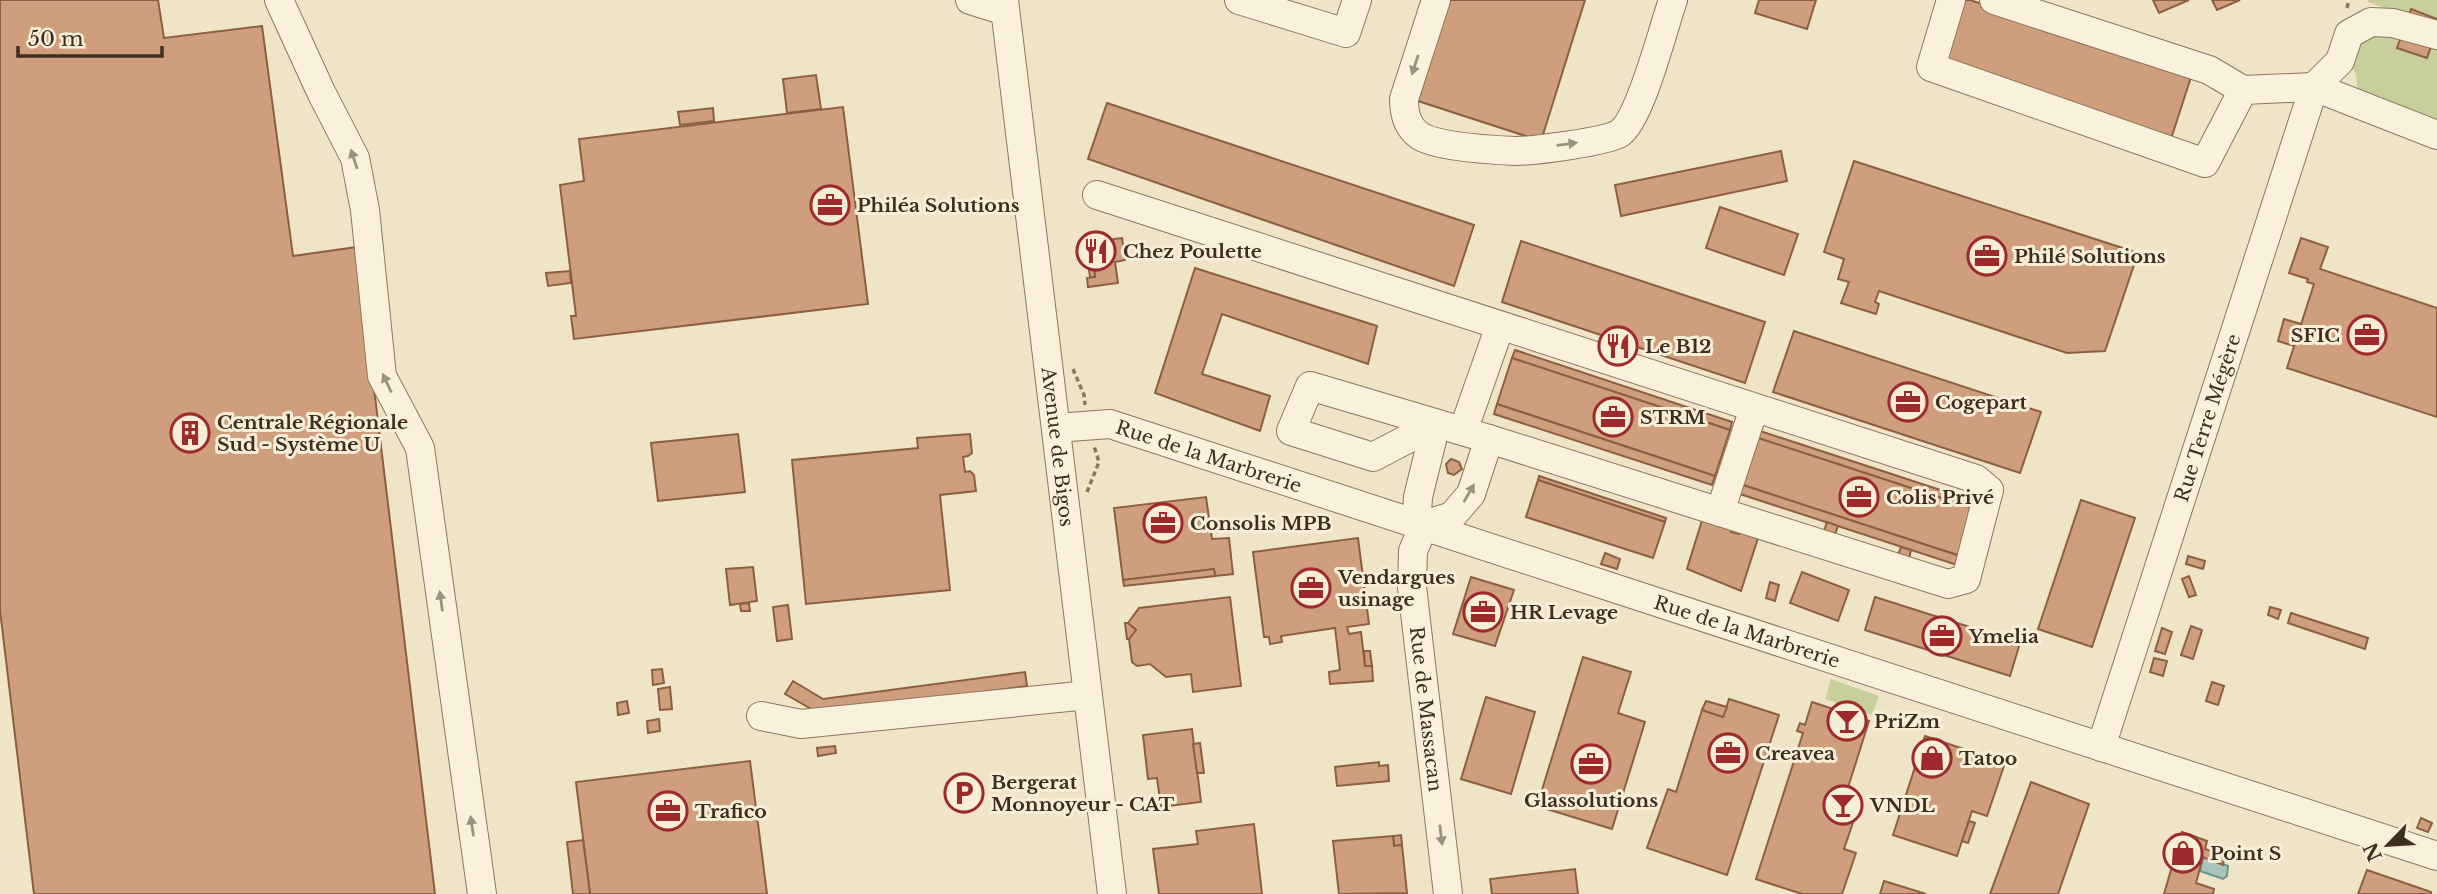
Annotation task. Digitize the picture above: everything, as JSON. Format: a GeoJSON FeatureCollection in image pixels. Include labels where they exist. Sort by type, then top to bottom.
{"type":"FeatureCollection","features":[{"type":"Feature","properties":{"kind":"street"},"geometry":{"type":"LineString","coordinates":[[279,0],[355,158],[365,210],[382,376],[421,448],[482,894]]}},
{"type":"Feature","properties":{"kind":"street"},"geometry":{"type":"LineString","coordinates":[[970,0],[1005,6]]}},
{"type":"Feature","properties":{"kind":"street"},"geometry":{"type":"LineString","coordinates":[[1239,0],[1346,33],[1357,0]]}},
{"type":"Feature","properties":{"kind":"street"},"geometry":{"type":"LineString","coordinates":[[1436,0],[1404,99],[1404,112],[1409,125],[1420,135],[1435,142],[1516,151],[1604,139],[1621,132],[1636,110],[1672,0]]}},
{"type":"Feature","properties":{"kind":"street"},"geometry":{"type":"LineString","coordinates":[[1951,0],[1931,67],[2205,163],[2243,89]]}},
{"type":"Feature","properties":{"kind":"street"},"geometry":{"type":"LineString","coordinates":[[1994,0],[2209,71],[2243,89],[2314,87],[2437,135]]}},
{"type":"Feature","properties":{"kind":"street"},"geometry":{"type":"LineString","coordinates":[[2314,87],[2340,61],[2360,0]]}},
{"type":"Feature","properties":{"kind":"street","name":"Avenue de Bigos"},"geometry":{"type":"LineString","coordinates":[[1005,6],[1112,894]]}},
{"type":"Feature","properties":{"kind":"street"},"geometry":{"type":"LineString","coordinates":[[2349,34],[2371,22],[2393,23],[2437,35]]}},
{"type":"Feature","properties":{"kind":"street","name":"Rue Terre Mégère"},"geometry":{"type":"LineString","coordinates":[[2101,747],[2314,87]]}},
{"type":"Feature","properties":{"kind":"street"},"geometry":{"type":"LineString","coordinates":[[1097,195],[1976,478],[1989,490],[1966,579],[1948,584],[1463,431]]}},
{"type":"Feature","properties":{"kind":"street"},"geometry":{"type":"LineString","coordinates":[[1463,431],[1471,494],[1452,516],[1424,525],[1417,513],[1418,497],[1463,431],[1500,326]]}},
{"type":"Feature","properties":{"kind":"street"},"geometry":{"type":"LineString","coordinates":[[1720,512],[1755,408]]}},
{"type":"Feature","properties":{"kind":"street","name":"Rue de la Marbrerie"},"geometry":{"type":"LineString","coordinates":[[1056,428],[1110,424],[2437,856]]}},
{"type":"Feature","properties":{"kind":"street","name":"Rue de Massacan"},"geometry":{"type":"LineString","coordinates":[[1424,525],[1413,551],[1412,587],[1448,894]]}},
{"type":"Feature","properties":{"kind":"street"},"geometry":{"type":"LineString","coordinates":[[761,716],[801,724],[1088,695]]}},
{"type":"Feature","properties":{"kind":"green space"},"geometry":{"type":"Polygon","coordinates":[[[2368,0],[2437,0],[2437,19],[2411,9],[2408,17],[2368,0]]]}},
{"type":"Feature","properties":{"kind":"green space"},"geometry":{"type":"Polygon","coordinates":[[[2377,33],[2401,39],[2427,58],[2431,47],[2437,50],[2437,130],[2358,97],[2356,75],[2352,66],[2356,43],[2377,33]]]}},
{"type":"Feature","properties":{"kind":"green space"},"geometry":{"type":"Polygon","coordinates":[[[1831,679],[1879,696],[1872,715],[1825,699],[1831,679]]]}},
{"type":"Feature","properties":{"kind":"water"},"geometry":{"type":"Polygon","coordinates":[[[2203,857],[2228,866],[2227,876],[2223,879],[2200,871],[2203,857]]]}},
{"type":"Feature","properties":{"kind":"building","name":"Centrale Régionale Sud - Système U"},"geometry":{"type":"Polygon","coordinates":[[[0,0],[158,0],[164,38],[262,26],[293,256],[357,247],[435,894],[34,894],[0,610],[0,0]]]}},
{"type":"Feature","properties":{"kind":"building"},"geometry":{"type":"Polygon","coordinates":[[[1450,0],[1585,0],[1541,141],[1418,101],[1450,0]]]}},
{"type":"Feature","properties":{"kind":"building"},"geometry":{"type":"Polygon","coordinates":[[[1759,0],[1816,0],[1807,29],[1755,13],[1759,0]]]}},
{"type":"Feature","properties":{"kind":"building"},"geometry":{"type":"Polygon","coordinates":[[[1960,0],[1970,0],[2192,74],[2170,142],[1938,64],[1960,0]]]}},
{"type":"Feature","properties":{"kind":"building"},"geometry":{"type":"Polygon","coordinates":[[[2153,0],[2189,0],[2159,13],[2153,0]]]}},
{"type":"Feature","properties":{"kind":"building"},"geometry":{"type":"Polygon","coordinates":[[[2212,0],[2240,0],[2217,10],[2212,0]]]}},
{"type":"Feature","properties":{"kind":"building"},"geometry":{"type":"Polygon","coordinates":[[[2411,9],[2437,19],[2437,29],[2427,58],[2397,48],[2411,9]]]}},
{"type":"Feature","properties":{"kind":"building"},"geometry":{"type":"Polygon","coordinates":[[[816,75],[821,109],[787,113],[783,79],[816,75]]]}},
{"type":"Feature","properties":{"kind":"building"},"geometry":{"type":"Polygon","coordinates":[[[1107,103],[1474,225],[1454,286],[1088,159],[1107,103]]]}},
{"type":"Feature","properties":{"kind":"building"},"geometry":{"type":"Polygon","coordinates":[[[843,107],[868,304],[574,339],[571,316],[576,316],[560,185],[584,181],[579,139],[843,107]]]}},
{"type":"Feature","properties":{"kind":"building"},"geometry":{"type":"Polygon","coordinates":[[[713,108],[714,121],[680,125],[678,112],[713,108]]]}},
{"type":"Feature","properties":{"kind":"building"},"geometry":{"type":"Polygon","coordinates":[[[1781,151],[1787,181],[1621,216],[1615,185],[1781,151]]]}},
{"type":"Feature","properties":{"kind":"building","name":"Philé Solutions"},"geometry":{"type":"Polygon","coordinates":[[[1854,161],[2138,253],[2105,351],[2067,353],[1879,291],[1875,302],[1879,304],[1876,314],[1841,303],[1849,282],[1838,279],[1844,259],[1824,252],[1854,161]]]}},
{"type":"Feature","properties":{"kind":"building"},"geometry":{"type":"Polygon","coordinates":[[[1720,207],[1798,234],[1784,275],[1706,248],[1720,207]]]}},
{"type":"Feature","properties":{"kind":"building"},"geometry":{"type":"Polygon","coordinates":[[[1122,238],[1125,260],[1115,262],[1118,283],[1088,287],[1087,278],[1095,277],[1094,267],[1099,266],[1098,262],[1088,263],[1087,253],[1091,252],[1089,242],[1122,238]]]}},
{"type":"Feature","properties":{"kind":"building","name":"SFIC"},"geometry":{"type":"Polygon","coordinates":[[[2301,238],[2328,247],[2320,269],[2437,308],[2437,417],[2287,368],[2314,284],[2307,282],[2308,279],[2289,273],[2301,238]]]}},
{"type":"Feature","properties":{"kind":"building"},"geometry":{"type":"Polygon","coordinates":[[[1521,241],[1765,322],[1745,383],[1502,302],[1521,241]]]}},
{"type":"Feature","properties":{"kind":"building"},"geometry":{"type":"Polygon","coordinates":[[[1098,262],[1099,266],[1094,267],[1095,277],[1090,277],[1088,263],[1098,262]]]}},
{"type":"Feature","properties":{"kind":"building"},"geometry":{"type":"Polygon","coordinates":[[[1195,268],[1377,326],[1368,364],[1222,314],[1202,374],[1270,396],[1260,431],[1155,393],[1195,268]]]}},
{"type":"Feature","properties":{"kind":"building"},"geometry":{"type":"Polygon","coordinates":[[[570,271],[571,283],[548,286],[546,273],[570,271]]]}},
{"type":"Feature","properties":{"kind":"building"},"geometry":{"type":"Polygon","coordinates":[[[2284,319],[2301,324],[2294,346],[2278,341],[2284,319]]]}},
{"type":"Feature","properties":{"kind":"building","name":"Cogepart"},"geometry":{"type":"Polygon","coordinates":[[[1794,331],[2041,412],[2020,473],[1773,392],[1794,331]]]}},
{"type":"Feature","properties":{"kind":"building"},"geometry":{"type":"Polygon","coordinates":[[[1515,350],[1732,422],[1730,430],[1512,358],[1515,350]]]}},
{"type":"Feature","properties":{"kind":"building","name":"STRM"},"geometry":{"type":"Polygon","coordinates":[[[1512,358],[1730,430],[1715,476],[1497,404],[1512,358]]]}},
{"type":"Feature","properties":{"kind":"building"},"geometry":{"type":"Polygon","coordinates":[[[1497,404],[1715,476],[1712,485],[1494,414],[1497,404]]]}},
{"type":"Feature","properties":{"kind":"building"},"geometry":{"type":"Polygon","coordinates":[[[1760,431],[1977,502],[1975,509],[1758,438],[1760,431]]]}},
{"type":"Feature","properties":{"kind":"building"},"geometry":{"type":"Polygon","coordinates":[[[738,434],[745,492],[658,501],[651,443],[738,434]]]}},
{"type":"Feature","properties":{"kind":"building"},"geometry":{"type":"Polygon","coordinates":[[[970,434],[972,453],[963,457],[965,472],[970,471],[974,475],[976,491],[940,495],[950,590],[806,604],[792,460],[918,448],[917,438],[970,434]]]}},
{"type":"Feature","properties":{"kind":"building","name":"Colis Privé"},"geometry":{"type":"Polygon","coordinates":[[[1758,438],[1975,509],[1960,556],[1743,485],[1758,438]]]}},
{"type":"Feature","properties":{"kind":"building"},"geometry":{"type":"Polygon","coordinates":[[[1451,459],[1459,462],[1462,469],[1454,475],[1448,473],[1446,464],[1451,459]]]}},
{"type":"Feature","properties":{"kind":"building"},"geometry":{"type":"Polygon","coordinates":[[[1539,476],[1666,518],[1665,522],[1538,480],[1539,476]]]}},
{"type":"Feature","properties":{"kind":"building"},"geometry":{"type":"Polygon","coordinates":[[[1538,480],[1665,522],[1653,558],[1526,517],[1538,480]]]}},
{"type":"Feature","properties":{"kind":"building"},"geometry":{"type":"Polygon","coordinates":[[[1743,485],[1960,556],[1957,565],[1740,494],[1743,485]]]}},
{"type":"Feature","properties":{"kind":"building","name":"Consolis MPB"},"geometry":{"type":"Polygon","coordinates":[[[1206,497],[1212,539],[1229,538],[1233,574],[1215,576],[1214,569],[1123,580],[1114,508],[1206,497]]]}},
{"type":"Feature","properties":{"kind":"building"},"geometry":{"type":"Polygon","coordinates":[[[2081,500],[2135,518],[2092,647],[2038,629],[2081,500]]]}},
{"type":"Feature","properties":{"kind":"building"},"geometry":{"type":"Polygon","coordinates":[[[1703,517],[1733,527],[1731,532],[1739,534],[1741,529],[1759,535],[1741,591],[1687,569],[1703,517]]]}},
{"type":"Feature","properties":{"kind":"building"},"geometry":{"type":"Polygon","coordinates":[[[1827,522],[1838,526],[1835,534],[1824,531],[1827,522]]]}},
{"type":"Feature","properties":{"kind":"building","name":"Vendargues usinage"},"geometry":{"type":"Polygon","coordinates":[[[1358,538],[1369,624],[1347,627],[1349,634],[1361,632],[1365,666],[1372,666],[1373,681],[1330,684],[1329,672],[1340,670],[1335,628],[1281,636],[1282,642],[1270,644],[1269,637],[1264,637],[1253,552],[1358,538]]]}},
{"type":"Feature","properties":{"kind":"building"},"geometry":{"type":"Polygon","coordinates":[[[1901,547],[1911,550],[1909,559],[1898,555],[1901,547]]]}},
{"type":"Feature","properties":{"kind":"building"},"geometry":{"type":"Polygon","coordinates":[[[1605,553],[1620,559],[1617,569],[1601,564],[1605,553]]]}},
{"type":"Feature","properties":{"kind":"building"},"geometry":{"type":"Polygon","coordinates":[[[2188,556],[2205,561],[2203,569],[2186,564],[2188,556]]]}},
{"type":"Feature","properties":{"kind":"building"},"geometry":{"type":"Polygon","coordinates":[[[753,567],[757,601],[730,605],[726,569],[753,567]]]}},
{"type":"Feature","properties":{"kind":"building"},"geometry":{"type":"Polygon","coordinates":[[[1214,569],[1215,576],[1124,586],[1123,580],[1214,569]]]}},
{"type":"Feature","properties":{"kind":"building"},"geometry":{"type":"Polygon","coordinates":[[[1802,572],[1849,590],[1838,621],[1790,603],[1802,572]]]}},
{"type":"Feature","properties":{"kind":"building"},"geometry":{"type":"Polygon","coordinates":[[[2189,576],[2196,595],[2189,597],[2182,579],[2189,576]]]}},
{"type":"Feature","properties":{"kind":"building","name":"HR Levage"},"geometry":{"type":"Polygon","coordinates":[[[1471,577],[1514,590],[1495,646],[1453,634],[1471,577]]]}},
{"type":"Feature","properties":{"kind":"building"},"geometry":{"type":"Polygon","coordinates":[[[1770,582],[1779,585],[1775,601],[1766,598],[1770,582]]]}},
{"type":"Feature","properties":{"kind":"building"},"geometry":{"type":"Polygon","coordinates":[[[1230,597],[1241,686],[1193,692],[1191,674],[1166,677],[1150,664],[1137,666],[1132,662],[1129,639],[1136,630],[1128,623],[1139,608],[1230,597]]]}},
{"type":"Feature","properties":{"kind":"building","name":"Ymelia"},"geometry":{"type":"Polygon","coordinates":[[[1875,597],[2020,643],[2010,676],[1865,630],[1875,597]]]}},
{"type":"Feature","properties":{"kind":"building"},"geometry":{"type":"Polygon","coordinates":[[[749,603],[750,611],[741,611],[740,604],[749,603]]]}},
{"type":"Feature","properties":{"kind":"building"},"geometry":{"type":"Polygon","coordinates":[[[788,605],[792,639],[777,641],[773,607],[788,605]]]}},
{"type":"Feature","properties":{"kind":"building"},"geometry":{"type":"Polygon","coordinates":[[[2270,607],[2281,610],[2278,619],[2268,615],[2270,607]]]}},
{"type":"Feature","properties":{"kind":"building"},"geometry":{"type":"Polygon","coordinates":[[[2291,613],[2368,638],[2365,649],[2288,623],[2291,613]]]}},
{"type":"Feature","properties":{"kind":"building"},"geometry":{"type":"Polygon","coordinates":[[[1125,623],[1136,630],[1129,639],[1127,639],[1125,623]]]}},
{"type":"Feature","properties":{"kind":"building"},"geometry":{"type":"Polygon","coordinates":[[[2191,626],[2202,630],[2193,659],[2181,655],[2191,626]]]}},
{"type":"Feature","properties":{"kind":"building"},"geometry":{"type":"Polygon","coordinates":[[[2162,628],[2172,632],[2165,654],[2155,651],[2162,628]]]}},
{"type":"Feature","properties":{"kind":"building"},"geometry":{"type":"Polygon","coordinates":[[[1364,651],[1370,651],[1372,666],[1365,666],[1364,651]]]}},
{"type":"Feature","properties":{"kind":"building","name":"Glassolutions"},"geometry":{"type":"Polygon","coordinates":[[[1583,657],[1631,672],[1618,713],[1645,722],[1612,829],[1537,806],[1583,657]]]}},
{"type":"Feature","properties":{"kind":"building"},"geometry":{"type":"Polygon","coordinates":[[[2154,658],[2167,661],[2163,676],[2150,672],[2154,658]]]}},
{"type":"Feature","properties":{"kind":"building"},"geometry":{"type":"Polygon","coordinates":[[[662,669],[664,683],[653,685],[652,670],[662,669]]]}},
{"type":"Feature","properties":{"kind":"building"},"geometry":{"type":"Polygon","coordinates":[[[1025,672],[1027,686],[820,714],[785,694],[793,681],[823,699],[1025,672]]]}},
{"type":"Feature","properties":{"kind":"building"},"geometry":{"type":"Polygon","coordinates":[[[2212,682],[2224,686],[2218,705],[2206,701],[2212,682]]]}},
{"type":"Feature","properties":{"kind":"building"},"geometry":{"type":"Polygon","coordinates":[[[670,687],[672,709],[660,710],[658,689],[670,687]]]}},
{"type":"Feature","properties":{"kind":"building"},"geometry":{"type":"Polygon","coordinates":[[[1486,697],[1535,712],[1511,794],[1461,779],[1486,697]]]}},
{"type":"Feature","properties":{"kind":"building","name":"Creavea"},"geometry":{"type":"Polygon","coordinates":[[[1729,699],[1779,715],[1727,875],[1647,848],[1668,789],[1676,792],[1702,710],[1723,717],[1729,699]]]}},
{"type":"Feature","properties":{"kind":"building"},"geometry":{"type":"Polygon","coordinates":[[[627,701],[629,713],[618,715],[617,703],[627,701]]]}},
{"type":"Feature","properties":{"kind":"building"},"geometry":{"type":"Polygon","coordinates":[[[1706,701],[1727,707],[1723,717],[1702,710],[1706,701]]]}},
{"type":"Feature","properties":{"kind":"building"},"geometry":{"type":"Polygon","coordinates":[[[1812,702],[1869,721],[1845,797],[1860,802],[1844,849],[1856,853],[1842,894],[1802,894],[1756,879],[1803,733],[1797,731],[1800,723],[1805,725],[1812,702]]]}},
{"type":"Feature","properties":{"kind":"building"},"geometry":{"type":"Polygon","coordinates":[[[659,719],[660,731],[648,733],[647,721],[659,719]]]}},
{"type":"Feature","properties":{"kind":"building","name":"Bergerat Monnoyeur - CAT"},"geometry":{"type":"Polygon","coordinates":[[[1192,729],[1201,802],[1161,807],[1157,778],[1148,779],[1143,735],[1192,729]]]}},
{"type":"Feature","properties":{"kind":"building"},"geometry":{"type":"Polygon","coordinates":[[[1925,736],[2005,763],[1987,816],[1972,811],[1957,856],[1893,835],[1925,736]]]}},
{"type":"Feature","properties":{"kind":"building"},"geometry":{"type":"Polygon","coordinates":[[[1200,743],[1204,773],[1197,773],[1193,744],[1200,743]]]}},
{"type":"Feature","properties":{"kind":"building"},"geometry":{"type":"Polygon","coordinates":[[[835,746],[836,753],[818,756],[817,748],[835,746]]]}},
{"type":"Feature","properties":{"kind":"building","name":"Trafico"},"geometry":{"type":"Polygon","coordinates":[[[750,761],[767,894],[590,894],[576,782],[750,761]]]}},
{"type":"Feature","properties":{"kind":"building"},"geometry":{"type":"Polygon","coordinates":[[[1379,762],[1379,766],[1388,765],[1389,781],[1337,786],[1335,767],[1379,762]]]}},
{"type":"Feature","properties":{"kind":"building"},"geometry":{"type":"Polygon","coordinates":[[[2031,782],[2089,804],[2058,894],[1990,894],[2031,782]]]}},
{"type":"Feature","properties":{"kind":"building"},"geometry":{"type":"Polygon","coordinates":[[[2421,818],[2432,823],[2428,832],[2417,828],[2421,818]]]}},
{"type":"Feature","properties":{"kind":"building"},"geometry":{"type":"Polygon","coordinates":[[[1969,821],[1975,823],[1968,843],[1962,841],[1969,821]]]}},
{"type":"Feature","properties":{"kind":"building"},"geometry":{"type":"Polygon","coordinates":[[[1254,824],[1262,894],[1159,894],[1153,849],[1198,844],[1196,831],[1254,824]]]}},
{"type":"Feature","properties":{"kind":"building"},"geometry":{"type":"Polygon","coordinates":[[[2182,832],[2207,841],[2205,849],[2225,855],[2223,865],[2203,857],[2196,883],[2214,889],[2213,894],[2164,894],[2182,832]]]}},
{"type":"Feature","properties":{"kind":"building"},"geometry":{"type":"Polygon","coordinates":[[[1401,835],[1402,845],[1394,846],[1393,836],[1401,835]]]}},
{"type":"Feature","properties":{"kind":"building"},"geometry":{"type":"Polygon","coordinates":[[[1393,836],[1394,846],[1402,845],[1407,893],[1339,894],[1333,841],[1393,836]]]}},
{"type":"Feature","properties":{"kind":"building"},"geometry":{"type":"Polygon","coordinates":[[[583,840],[590,894],[573,894],[567,842],[583,840]]]}},
{"type":"Feature","properties":{"kind":"building"},"geometry":{"type":"Polygon","coordinates":[[[1575,869],[1578,894],[1492,894],[1490,879],[1575,869]]]}},
{"type":"Feature","properties":{"kind":"building"},"geometry":{"type":"Polygon","coordinates":[[[2367,870],[2431,892],[2431,894],[2358,894],[2367,870]]]}},
{"type":"Feature","properties":{"kind":"building"},"geometry":{"type":"Polygon","coordinates":[[[1884,881],[1926,894],[1880,894],[1884,881]]]}},
{"type":"Feature","properties":{"kind":"place","name":"Philéa Solutions"},"geometry":{"type":"Point","coordinates":[830,205]}},
{"type":"Feature","properties":{"kind":"place","name":"Chez Poulette"},"geometry":{"type":"Point","coordinates":[1096,251]}},
{"type":"Feature","properties":{"kind":"place","name":"Philé Solutions"},"geometry":{"type":"Point","coordinates":[1987,256]}},
{"type":"Feature","properties":{"kind":"place","name":"SFIC"},"geometry":{"type":"Point","coordinates":[2367,335]}},
{"type":"Feature","properties":{"kind":"place","name":"Le B12"},"geometry":{"type":"Point","coordinates":[1618,346]}},
{"type":"Feature","properties":{"kind":"place","name":"Cogepart"},"geometry":{"type":"Point","coordinates":[1908,402]}},
{"type":"Feature","properties":{"kind":"place","name":"STRM"},"geometry":{"type":"Point","coordinates":[1613,417]}},
{"type":"Feature","properties":{"kind":"place","name":"Centrale Régionale Sud - Système U"},"geometry":{"type":"Point","coordinates":[190,433]}},
{"type":"Feature","properties":{"kind":"place","name":"Colis Privé"},"geometry":{"type":"Point","coordinates":[1859,497]}},
{"type":"Feature","properties":{"kind":"place","name":"Consolis MPB"},"geometry":{"type":"Point","coordinates":[1163,523]}},
{"type":"Feature","properties":{"kind":"place","name":"Vendargues usinage"},"geometry":{"type":"Point","coordinates":[1311,588]}},
{"type":"Feature","properties":{"kind":"place","name":"HR Levage"},"geometry":{"type":"Point","coordinates":[1483,612]}},
{"type":"Feature","properties":{"kind":"place","name":"Ymelia"},"geometry":{"type":"Point","coordinates":[1942,636]}},
{"type":"Feature","properties":{"kind":"place","name":"PriZm"},"geometry":{"type":"Point","coordinates":[1847,721]}},
{"type":"Feature","properties":{"kind":"place","name":"Creavea"},"geometry":{"type":"Point","coordinates":[1728,753]}},
{"type":"Feature","properties":{"kind":"place","name":"Tatoo"},"geometry":{"type":"Point","coordinates":[1932,758]}},
{"type":"Feature","properties":{"kind":"place","name":"Glassolutions"},"geometry":{"type":"Point","coordinates":[1591,764]}},
{"type":"Feature","properties":{"kind":"place","name":"Bergerat Monnoyeur - CAT"},"geometry":{"type":"Point","coordinates":[964,793]}},
{"type":"Feature","properties":{"kind":"place","name":"VNDL"},"geometry":{"type":"Point","coordinates":[1843,805]}},
{"type":"Feature","properties":{"kind":"place","name":"Trafico"},"geometry":{"type":"Point","coordinates":[668,811]}},
{"type":"Feature","properties":{"kind":"place","name":"Point S"},"geometry":{"type":"Point","coordinates":[2183,853]}}]}
